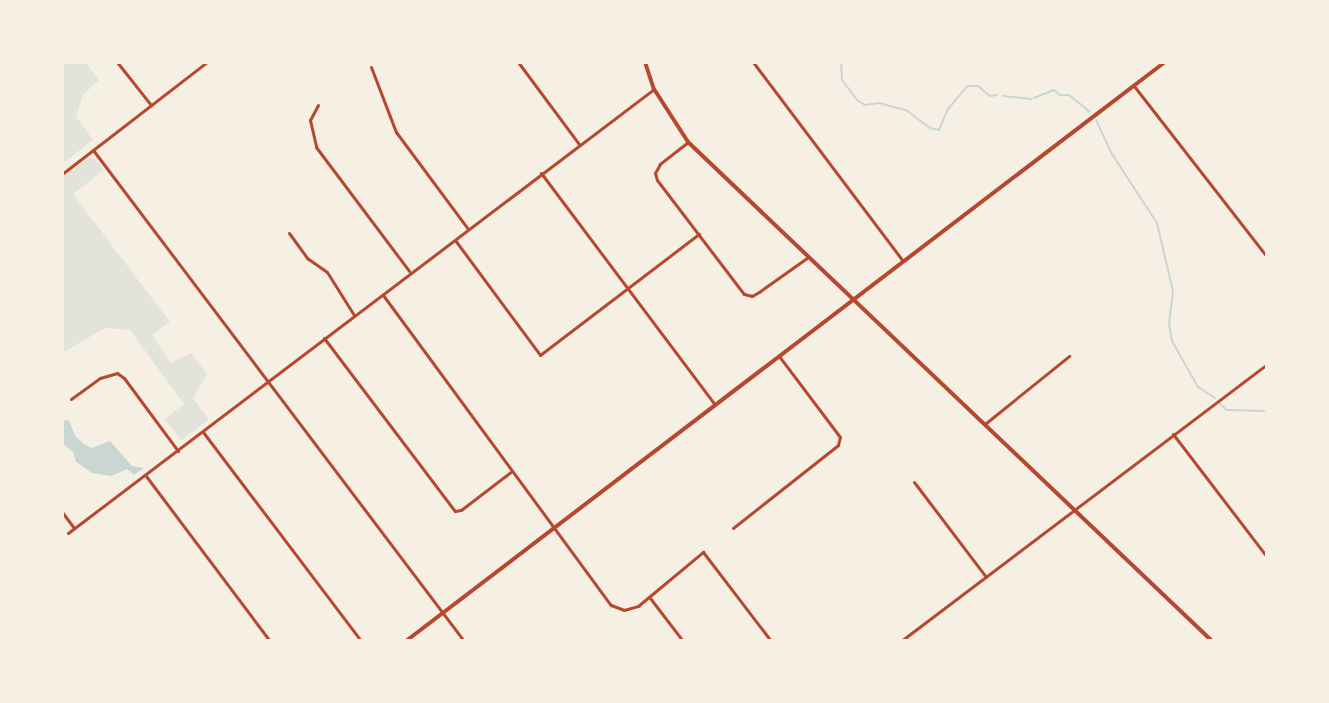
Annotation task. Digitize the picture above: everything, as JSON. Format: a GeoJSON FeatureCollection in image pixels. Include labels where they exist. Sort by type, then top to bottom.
{"type":"FeatureCollection","features":[{"type":"Feature","properties":{"kind":"street"},"geometry":{"type":"LineString","coordinates":[[117,62],[151,105]]}},
{"type":"Feature","properties":{"kind":"street"},"geometry":{"type":"LineString","coordinates":[[62,174],[207,62]]}},
{"type":"Feature","properties":{"kind":"street"},"geometry":{"type":"LineString","coordinates":[[518,62],[579,144]]}},
{"type":"Feature","properties":{"kind":"street"},"geometry":{"type":"LineString","coordinates":[[645,62],[654,89],[688,142],[1212,641]]}},
{"type":"Feature","properties":{"kind":"street"},"geometry":{"type":"LineString","coordinates":[[753,62],[902,261]]}},
{"type":"Feature","properties":{"kind":"street"},"geometry":{"type":"LineString","coordinates":[[408,640],[1165,62]]}},
{"type":"Feature","properties":{"kind":"street"},"geometry":{"type":"LineString","coordinates":[[371,67],[396,132],[468,229]]}},
{"type":"Feature","properties":{"kind":"street"},"geometry":{"type":"LineString","coordinates":[[1134,86],[1267,257]]}},
{"type":"Feature","properties":{"kind":"street"},"geometry":{"type":"LineString","coordinates":[[68,533],[654,89]]}},
{"type":"Feature","properties":{"kind":"street"},"geometry":{"type":"LineString","coordinates":[[318,105],[310,120],[316,147],[410,272]]}},
{"type":"Feature","properties":{"kind":"street"},"geometry":{"type":"LineString","coordinates":[[688,142],[660,164],[655,173],[739,289],[752,296],[808,257]]}},
{"type":"Feature","properties":{"kind":"street"},"geometry":{"type":"LineString","coordinates":[[93,150],[266,383],[464,641]]}},
{"type":"Feature","properties":{"kind":"street"},"geometry":{"type":"LineString","coordinates":[[541,173],[715,405]]}},
{"type":"Feature","properties":{"kind":"street"},"geometry":{"type":"LineString","coordinates":[[289,233],[307,258],[327,272],[354,315]]}},
{"type":"Feature","properties":{"kind":"street"},"geometry":{"type":"LineString","coordinates":[[455,240],[540,355],[699,234]]}},
{"type":"Feature","properties":{"kind":"street"},"geometry":{"type":"LineString","coordinates":[[382,294],[611,605],[631,610],[650,598],[703,552],[771,641]]}},
{"type":"Feature","properties":{"kind":"street"},"geometry":{"type":"LineString","coordinates":[[324,338],[455,511],[461,510],[512,471]]}},
{"type":"Feature","properties":{"kind":"street"},"geometry":{"type":"LineString","coordinates":[[733,528],[838,445],[840,437],[779,356]]}},
{"type":"Feature","properties":{"kind":"street"},"geometry":{"type":"LineString","coordinates":[[986,423],[1069,356]]}},
{"type":"Feature","properties":{"kind":"street"},"geometry":{"type":"LineString","coordinates":[[901,641],[1267,364]]}},
{"type":"Feature","properties":{"kind":"street"},"geometry":{"type":"LineString","coordinates":[[71,399],[100,378],[117,373],[124,378],[178,451]]}},
{"type":"Feature","properties":{"kind":"street"},"geometry":{"type":"LineString","coordinates":[[203,432],[361,641]]}},
{"type":"Feature","properties":{"kind":"street"},"geometry":{"type":"LineString","coordinates":[[1173,434],[1267,557]]}},
{"type":"Feature","properties":{"kind":"street"},"geometry":{"type":"LineString","coordinates":[[146,476],[270,641]]}},
{"type":"Feature","properties":{"kind":"street"},"geometry":{"type":"LineString","coordinates":[[914,482],[986,577]]}},
{"type":"Feature","properties":{"kind":"street"},"geometry":{"type":"LineString","coordinates":[[62,512],[74,529]]}},
{"type":"Feature","properties":{"kind":"street"},"geometry":{"type":"LineString","coordinates":[[650,598],[683,641]]}},
{"type":"Feature","properties":{"kind":"shaded area"},"geometry":{"type":"Polygon","coordinates":[[[62,62],[85,62],[99,80],[83,95],[76,116],[93,140],[62,164],[62,62]]]}},
{"type":"Feature","properties":{"kind":"shaded area"},"geometry":{"type":"Polygon","coordinates":[[[88,158],[94,158],[104,170],[73,194],[170,322],[152,335],[171,363],[191,353],[207,374],[193,398],[209,420],[181,440],[165,419],[184,404],[130,330],[105,328],[62,353],[62,178],[88,158]]]}},
{"type":"Feature","properties":{"kind":"shaded area"},"geometry":{"type":"Polygon","coordinates":[[[69,420],[75,436],[84,444],[92,448],[110,441],[132,466],[144,468],[134,475],[127,469],[111,476],[92,473],[76,462],[73,452],[62,443],[62,421],[69,420]]]}},
{"type":"Feature","properties":{"kind":"waterway"},"geometry":{"type":"LineString","coordinates":[[841,62],[842,80],[857,100],[865,105],[879,103],[906,110],[930,128],[939,130],[948,109],[967,86],[978,86],[990,96],[997,95]]}},
{"type":"Feature","properties":{"kind":"waterway"},"geometry":{"type":"LineString","coordinates":[[1034,98],[1054,90],[1060,95],[1069,95],[1089,111]]}},
{"type":"Feature","properties":{"kind":"waterway"},"geometry":{"type":"LineString","coordinates":[[1003,96],[1031,99]]}},
{"type":"Feature","properties":{"kind":"waterway"},"geometry":{"type":"LineString","coordinates":[[1096,120],[1112,154],[1157,223],[1173,291],[1169,323],[1172,341],[1198,387],[1215,398]]}},
{"type":"Feature","properties":{"kind":"waterway"},"geometry":{"type":"LineString","coordinates":[[1220,404],[1227,410],[1267,411]]}}]}
